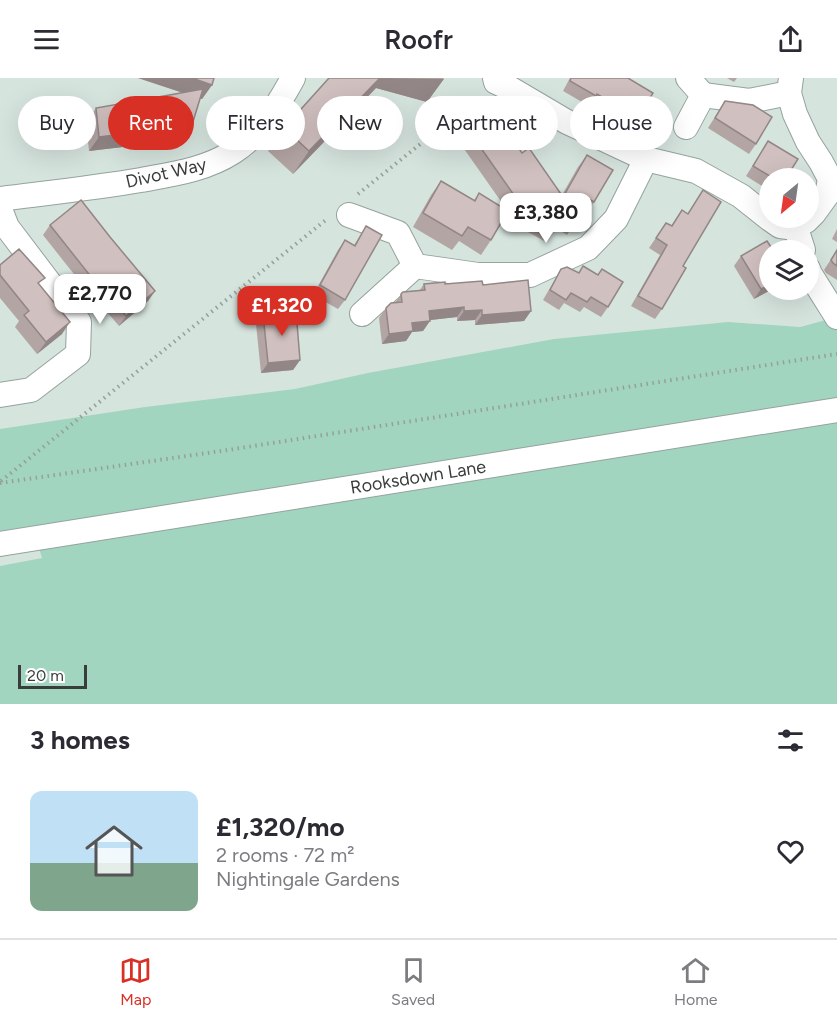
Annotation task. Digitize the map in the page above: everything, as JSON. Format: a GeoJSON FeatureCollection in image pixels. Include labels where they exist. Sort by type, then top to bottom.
{"type":"FeatureCollection","features":[{"type":"Feature","properties":{"kind":"street","name":"Divot Way"},"geometry":{"type":"LineString","coordinates":[[0,198],[117,184],[184,173],[214,162],[233,152],[267,122],[293,78]]}},
{"type":"Feature","properties":{"kind":"street"},"geometry":{"type":"LineString","coordinates":[[490,84],[496,82],[511,89],[567,122],[646,159],[696,171],[741,195],[759,210]]}},
{"type":"Feature","properties":{"kind":"street"},"geometry":{"type":"LineString","coordinates":[[686,127],[696,86],[749,101],[790,85],[795,114],[808,142],[833,178],[827,195],[819,207]]}},
{"type":"Feature","properties":{"kind":"street"},"geometry":{"type":"LineString","coordinates":[[415,266],[478,275],[530,274],[578,253],[588,248],[616,219],[646,159]]}},
{"type":"Feature","properties":{"kind":"street"},"geometry":{"type":"LineString","coordinates":[[346,208],[398,233],[415,266]]}},
{"type":"Feature","properties":{"kind":"street"},"geometry":{"type":"LineString","coordinates":[[0,209],[7,227],[79,322],[78,354],[31,390],[0,395]]}},
{"type":"Feature","properties":{"kind":"street"},"geometry":{"type":"LineString","coordinates":[[362,314],[415,266]]}},
{"type":"Feature","properties":{"kind":"street"},"geometry":{"type":"LineString","coordinates":[[819,288],[837,317]]}},
{"type":"Feature","properties":{"kind":"street","name":"Rooksdown Lane"},"geometry":{"type":"LineString","coordinates":[[0,544],[837,411]]}},
{"type":"Feature","properties":{"kind":"path"},"geometry":{"type":"LineString","coordinates":[[0,482],[346,208],[490,84]]}},
{"type":"Feature","properties":{"kind":"path"},"geometry":{"type":"LineString","coordinates":[[0,482],[252,447],[837,354]]}},
{"type":"Feature","properties":{"kind":"green space"},"geometry":{"type":"Polygon","coordinates":[[[837,317],[837,704],[0,704],[0,566],[42,558],[32,526],[0,531],[0,429],[145,407],[295,389],[368,373],[554,339],[728,322],[800,327],[837,317]]]}},
{"type":"Feature","properties":{"kind":"building"},"geometry":{"type":"Polygon","coordinates":[[[192,78],[214,78],[212,85],[192,78]]]}},
{"type":"Feature","properties":{"kind":"building"},"geometry":{"type":"Polygon","coordinates":[[[329,78],[380,78],[362,96],[317,96],[317,143],[309,151],[305,147],[305,105],[329,78]]]}},
{"type":"Feature","properties":{"kind":"building"},"geometry":{"type":"Polygon","coordinates":[[[571,78],[628,78],[653,93],[651,96],[600,96],[597,94],[596,96],[570,81],[571,78]]]}},
{"type":"Feature","properties":{"kind":"building"},"geometry":{"type":"Polygon","coordinates":[[[203,89],[194,118],[194,96],[164,96],[203,89]]]}},
{"type":"Feature","properties":{"kind":"building"},"geometry":{"type":"Polygon","coordinates":[[[725,101],[753,105],[772,117],[756,144],[715,118],[725,101]]]}},
{"type":"Feature","properties":{"kind":"building"},"geometry":{"type":"Polygon","coordinates":[[[108,106],[108,136],[99,137],[96,108],[108,106]]]}},
{"type":"Feature","properties":{"kind":"building"},"geometry":{"type":"Polygon","coordinates":[[[768,141],[798,159],[792,168],[759,170],[753,166],[768,141]]]}},
{"type":"Feature","properties":{"kind":"building"},"geometry":{"type":"Polygon","coordinates":[[[482,150],[520,150],[522,153],[530,150],[563,197],[587,155],[613,170],[594,202],[589,199],[576,223],[563,215],[555,230],[528,215],[482,150]]]}},
{"type":"Feature","properties":{"kind":"building"},"geometry":{"type":"Polygon","coordinates":[[[441,181],[475,201],[479,193],[508,211],[491,240],[468,227],[462,236],[423,213],[441,181]]]}},
{"type":"Feature","properties":{"kind":"building"},"geometry":{"type":"Polygon","coordinates":[[[703,190],[721,202],[683,266],[686,268],[662,309],[638,296],[667,245],[656,238],[666,223],[672,226],[682,210],[688,214],[703,190]]]}},
{"type":"Feature","properties":{"kind":"building"},"geometry":{"type":"Polygon","coordinates":[[[81,200],[155,291],[126,316],[109,296],[107,297],[50,225],[81,200]]]}},
{"type":"Feature","properties":{"kind":"building"},"geometry":{"type":"Polygon","coordinates":[[[366,226],[382,235],[345,300],[320,285],[345,240],[355,246],[366,226]]]}},
{"type":"Feature","properties":{"kind":"building"},"geometry":{"type":"Polygon","coordinates":[[[759,246],[759,286],[741,256],[759,246]]]}},
{"type":"Feature","properties":{"kind":"building"},"geometry":{"type":"Polygon","coordinates":[[[19,249],[45,278],[38,283],[70,322],[46,342],[24,315],[29,311],[0,275],[0,265],[19,249]]]}},
{"type":"Feature","properties":{"kind":"building"},"geometry":{"type":"Polygon","coordinates":[[[837,250],[837,266],[831,260],[837,250]]]}},
{"type":"Feature","properties":{"kind":"building"},"geometry":{"type":"Polygon","coordinates":[[[583,266],[598,275],[602,269],[623,282],[608,307],[591,297],[587,302],[571,293],[566,300],[550,290],[561,269],[567,267],[579,273],[583,266]]]}},
{"type":"Feature","properties":{"kind":"building"},"geometry":{"type":"Polygon","coordinates":[[[528,280],[531,311],[482,315],[482,310],[464,311],[464,307],[429,311],[430,321],[412,323],[413,331],[389,334],[386,308],[391,303],[402,302],[403,292],[425,290],[424,284],[482,281],[483,285],[528,280]]]}},
{"type":"Feature","properties":{"kind":"building"},"geometry":{"type":"Polygon","coordinates":[[[296,311],[300,360],[268,363],[263,314],[296,311]]]}}]}
